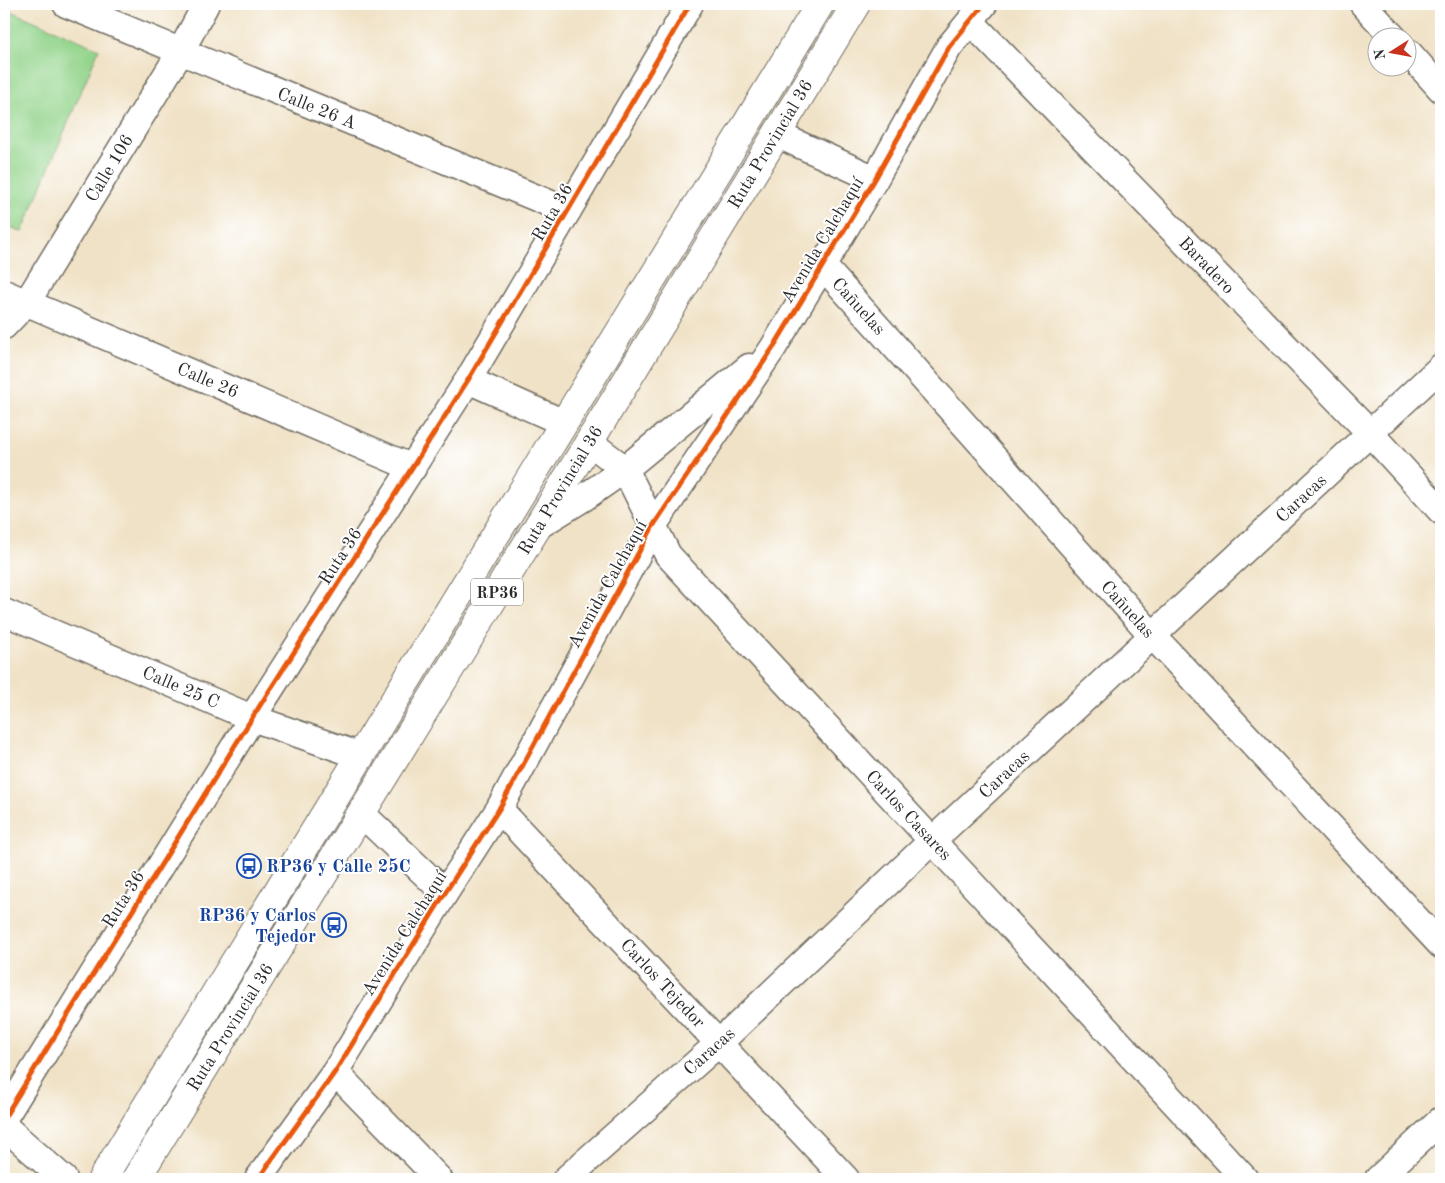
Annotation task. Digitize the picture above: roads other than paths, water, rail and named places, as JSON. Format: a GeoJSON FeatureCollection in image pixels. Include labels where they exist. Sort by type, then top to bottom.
{"type":"FeatureCollection","features":[{"type":"Feature","properties":{"kind":"main road","name":"Ruta Provincial 36"},"geometry":{"type":"LineString","coordinates":[[102,1179],[820,4]]}},
{"type":"Feature","properties":{"kind":"main road","name":"Ruta Provincial 36"},"geometry":{"type":"LineString","coordinates":[[136,1179],[538,526],[856,4]]}},
{"type":"Feature","properties":{"kind":"main road"},"geometry":{"type":"LineString","coordinates":[[839,31],[862,4]]}},
{"type":"Feature","properties":{"kind":"street","name":"Calle 26 A"},"geometry":{"type":"LineString","coordinates":[[66,4],[568,211]]}},
{"type":"Feature","properties":{"kind":"street","name":"Calle 106"},"geometry":{"type":"LineString","coordinates":[[4,326],[16,298],[181,51],[206,4]]}},
{"type":"Feature","properties":{"kind":"street","name":"Ruta 36"},"geometry":{"type":"LineString","coordinates":[[4,1118],[252,718],[468,380],[690,4]]}},
{"type":"Feature","properties":{"kind":"street"},"geometry":{"type":"LineString","coordinates":[[1363,4],[1385,28]]}},
{"type":"Feature","properties":{"kind":"street","name":"Avenida Calchaquí"},"geometry":{"type":"LineString","coordinates":[[258,1179],[335,1072],[499,809],[653,526],[773,348],[875,179],[949,47],[977,12]]}},
{"type":"Feature","properties":{"kind":"street","name":"Baradero"},"geometry":{"type":"LineString","coordinates":[[977,12],[1441,511]]}},
{"type":"Feature","properties":{"kind":"street"},"geometry":{"type":"LineString","coordinates":[[1418,63],[1441,89]]}},
{"type":"Feature","properties":{"kind":"street"},"geometry":{"type":"LineString","coordinates":[[776,134],[875,179]]}},
{"type":"Feature","properties":{"kind":"street","name":"Cañuelas"},"geometry":{"type":"LineString","coordinates":[[823,266],[1153,636],[1441,944]]}},
{"type":"Feature","properties":{"kind":"street","name":"Calle 26"},"geometry":{"type":"LineString","coordinates":[[16,298],[413,468]]}},
{"type":"Feature","properties":{"kind":"street"},"geometry":{"type":"LineString","coordinates":[[538,526],[582,499],[625,469],[773,348]]}},
{"type":"Feature","properties":{"kind":"street","name":"Caracas"},"geometry":{"type":"LineString","coordinates":[[566,1179],[719,1043],[933,840],[1441,367]]}},
{"type":"Feature","properties":{"kind":"street"},"geometry":{"type":"LineString","coordinates":[[468,380],[564,422]]}},
{"type":"Feature","properties":{"kind":"street","name":"Carlos Casares"},"geometry":{"type":"LineString","coordinates":[[589,442],[625,469],[668,555],[1245,1179]]}},
{"type":"Feature","properties":{"kind":"street","name":"Calle 25 C"},"geometry":{"type":"LineString","coordinates":[[4,612],[252,718],[360,756]]}},
{"type":"Feature","properties":{"kind":"street","name":"Carlos Tejedor"},"geometry":{"type":"LineString","coordinates":[[499,809],[846,1179]]}},
{"type":"Feature","properties":{"kind":"street"},"geometry":{"type":"LineString","coordinates":[[361,813],[445,893]]}},
{"type":"Feature","properties":{"kind":"street"},"geometry":{"type":"LineString","coordinates":[[335,1072],[439,1179]]}},
{"type":"Feature","properties":{"kind":"street"},"geometry":{"type":"LineString","coordinates":[[1378,1179],[1441,1120]]}},
{"type":"Feature","properties":{"kind":"street"},"geometry":{"type":"LineString","coordinates":[[4,1126],[64,1179]]}},
{"type":"Feature","properties":{"kind":"place","name":"RP36 y Calle 25C"},"geometry":{"type":"Point","coordinates":[249,866]}},
{"type":"Feature","properties":{"kind":"place","name":"RP36 y Carlos Tejedor"},"geometry":{"type":"Point","coordinates":[334,925]}}]}
